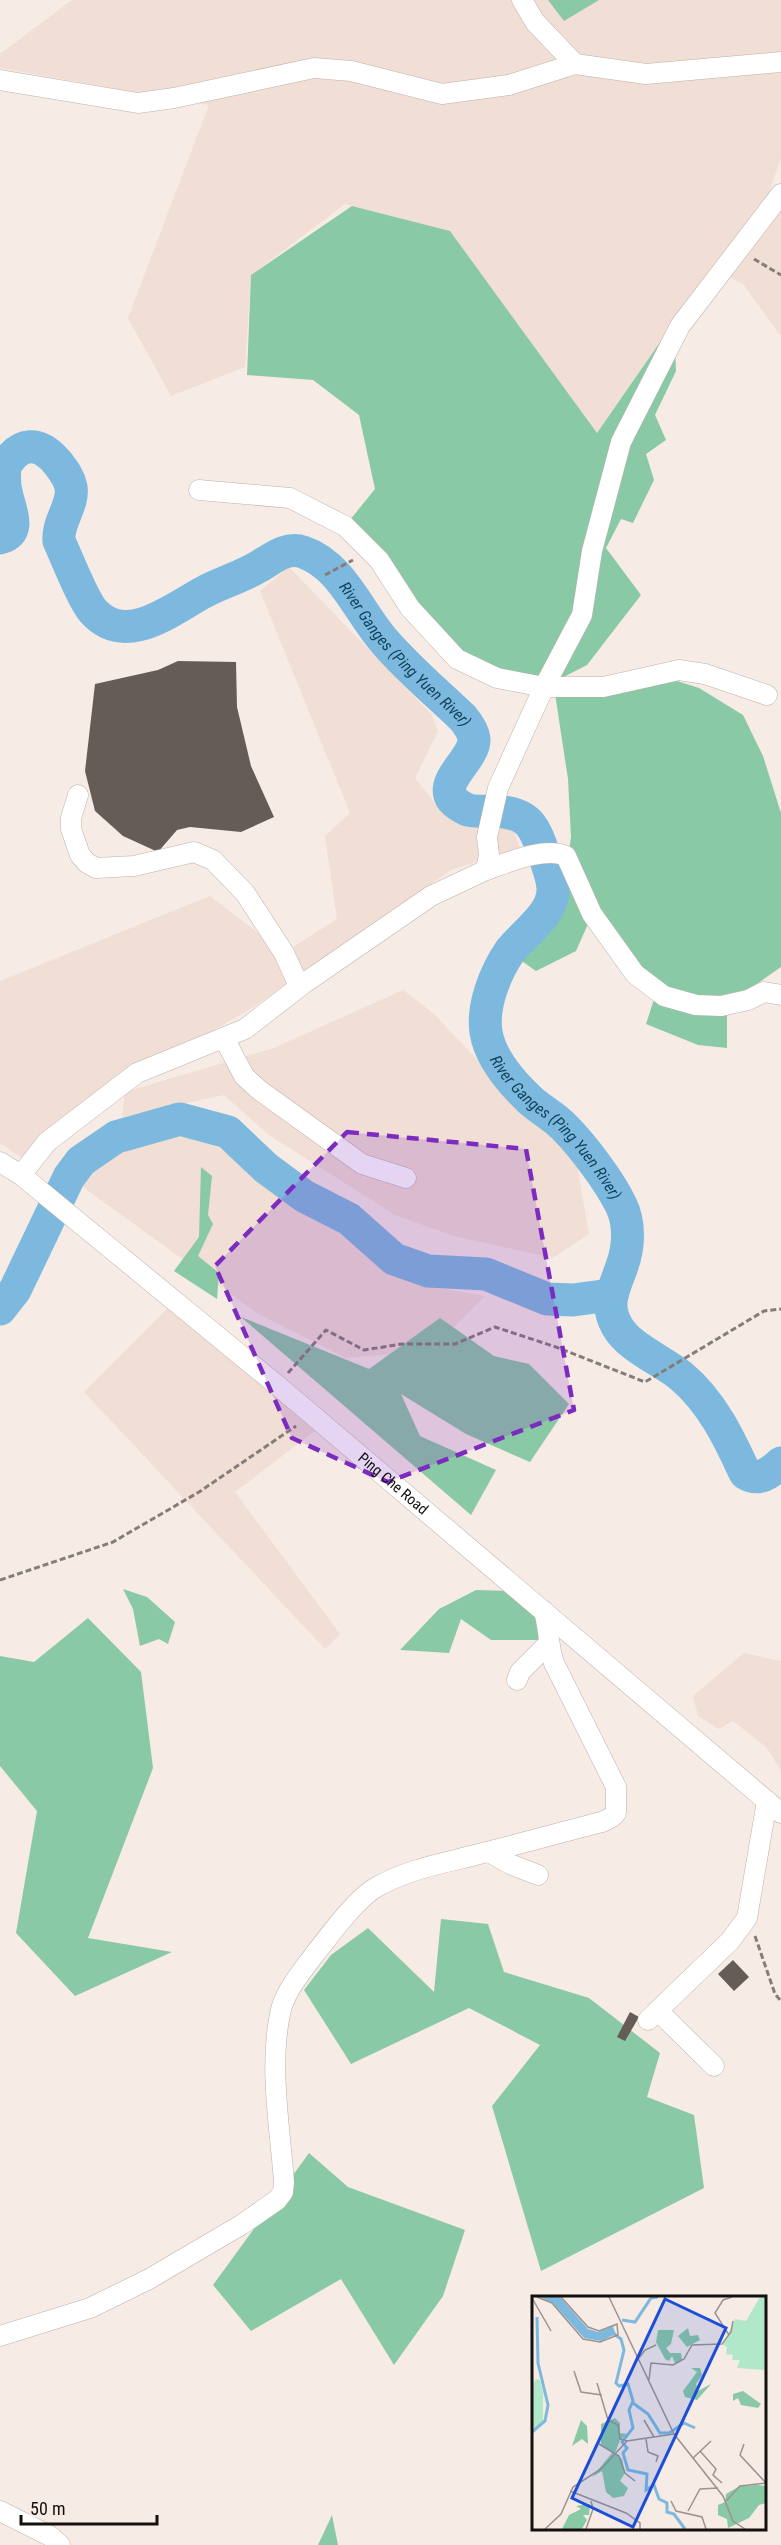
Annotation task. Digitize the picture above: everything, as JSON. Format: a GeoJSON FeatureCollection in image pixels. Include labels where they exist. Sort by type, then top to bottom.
{"type":"FeatureCollection","features":[{"type":"Feature","properties":{"kind":"street"},"geometry":{"type":"LineString","coordinates":[[522,0],[535,22],[575,64]]}},
{"type":"Feature","properties":{"kind":"street"},"geometry":{"type":"LineString","coordinates":[[0,80],[138,103],[174,98],[314,68],[351,71],[442,94],[509,85],[575,64],[646,74],[781,62]]}},
{"type":"Feature","properties":{"kind":"street"},"geometry":{"type":"LineString","coordinates":[[486,870],[489,828],[498,788],[544,687],[582,615],[592,551],[621,442],[680,326],[781,194]]}},
{"type":"Feature","properties":{"kind":"street"},"geometry":{"type":"LineString","coordinates":[[199,490],[290,498],[345,526],[379,560],[410,609],[457,660],[497,678],[544,687],[603,687],[679,670],[705,674],[767,694]]}},
{"type":"Feature","properties":{"kind":"street"},"geometry":{"type":"LineString","coordinates":[[78,795],[71,818],[71,829],[80,855],[87,863],[96,868],[134,866],[194,852],[213,860],[245,893],[284,953],[299,986]]}},
{"type":"Feature","properties":{"kind":"street"},"geometry":{"type":"LineString","coordinates":[[25,1178],[47,1142],[137,1073],[245,1029],[299,986],[431,896],[486,870],[522,858],[557,852],[566,856],[592,914],[635,974],[664,996],[696,1005],[721,1006],[748,1000],[764,992],[781,995]]}},
{"type":"Feature","properties":{"kind":"street"},"geometry":{"type":"LineString","coordinates":[[224,1038],[244,1076],[258,1089],[362,1164],[406,1179]]}},
{"type":"Feature","properties":{"kind":"street","name":"Ping Che Road"},"geometry":{"type":"LineString","coordinates":[[0,1162],[25,1178],[277,1385],[774,1807]]}},
{"type":"Feature","properties":{"kind":"street"},"geometry":{"type":"LineString","coordinates":[[0,2336],[90,2308],[150,2279],[241,2225],[277,2200],[283,2192],[284,2182],[277,2077],[278,2027],[284,2000],[326,1940],[373,1889],[399,1876],[437,1863],[489,1852],[529,1839],[602,1822],[616,1813],[616,1787],[554,1663],[548,1644],[548,1624],[544,1611]]}},
{"type":"Feature","properties":{"kind":"street"},"geometry":{"type":"LineString","coordinates":[[517,1680],[520,1672],[548,1644]]}},
{"type":"Feature","properties":{"kind":"street"},"geometry":{"type":"LineString","coordinates":[[714,2066],[653,2016],[730,1941],[748,1913],[774,1807]]}},
{"type":"Feature","properties":{"kind":"street"},"geometry":{"type":"LineString","coordinates":[[489,1852],[510,1864],[538,1875]]}},
{"type":"Feature","properties":{"kind":"street"},"geometry":{"type":"LineString","coordinates":[[0,2511],[50,2536],[60,2545]]}},
{"type":"Feature","properties":{"kind":"path"},"geometry":{"type":"LineString","coordinates":[[740,250],[781,275]]}},
{"type":"Feature","properties":{"kind":"path"},"geometry":{"type":"LineString","coordinates":[[325,575],[353,560]]}},
{"type":"Feature","properties":{"kind":"path"},"geometry":{"type":"LineString","coordinates":[[277,1385],[326,1330],[363,1350],[402,1344],[455,1344],[495,1327],[556,1347],[645,1382],[764,1311],[781,1309]]}},
{"type":"Feature","properties":{"kind":"path"},"geometry":{"type":"LineString","coordinates":[[0,1580],[112,1542],[199,1492],[312,1415]]}},
{"type":"Feature","properties":{"kind":"path"},"geometry":{"type":"LineString","coordinates":[[748,1913],[775,1994],[781,2001]]}},
{"type":"Feature","properties":{"kind":"highlighted area"},"geometry":{"type":"Polygon","coordinates":[[[347,1132],[526,1149],[574,1410],[388,1482],[292,1438],[215,1266],[347,1132]]]}},
{"type":"Feature","properties":{"kind":"shaded area"},"geometry":{"type":"Polygon","coordinates":[[[72,0],[781,0],[781,158],[770,189],[781,201],[781,336],[743,284],[711,268],[597,433],[450,231],[345,204],[251,275],[245,367],[171,396],[128,318],[209,105],[0,68],[0,54],[72,0]]]}},
{"type":"Feature","properties":{"kind":"shaded area"},"geometry":{"type":"Polygon","coordinates":[[[289,567],[431,714],[438,731],[415,778],[439,808],[505,806],[520,848],[451,870],[255,1006],[146,1070],[25,1160],[0,1143],[0,981],[210,896],[284,953],[337,919],[325,836],[350,813],[260,591],[289,567]]]}},
{"type":"Feature","properties":{"kind":"shaded area"},"geometry":{"type":"Polygon","coordinates":[[[403,990],[433,1013],[577,1165],[589,1234],[553,1258],[454,1236],[395,1215],[269,1135],[224,1095],[122,1117],[125,1092],[274,1048],[403,990]]]}},
{"type":"Feature","properties":{"kind":"shaded area"},"geometry":{"type":"Polygon","coordinates":[[[182,1129],[215,1143],[292,1207],[356,1240],[410,1283],[485,1296],[448,1333],[404,1353],[346,1358],[257,1313],[76,1182],[117,1148],[182,1129]]]}},
{"type":"Feature","properties":{"kind":"shaded area"},"geometry":{"type":"Polygon","coordinates":[[[170,1306],[315,1431],[235,1492],[340,1634],[325,1649],[84,1392],[170,1306]]]}},
{"type":"Feature","properties":{"kind":"shaded area"},"geometry":{"type":"Polygon","coordinates":[[[744,1653],[781,1661],[781,1771],[767,1748],[733,1721],[719,1729],[698,1716],[693,1696],[744,1653]]]}},
{"type":"Feature","properties":{"kind":"green space"},"geometry":{"type":"Polygon","coordinates":[[[548,0],[599,0],[564,21],[548,0]]]}},
{"type":"Feature","properties":{"kind":"green space"},"geometry":{"type":"Polygon","coordinates":[[[352,206],[450,231],[597,433],[674,322],[676,371],[655,415],[666,440],[646,454],[654,480],[633,523],[621,519],[606,548],[641,595],[587,665],[544,687],[450,652],[345,526],[375,489],[359,415],[313,380],[247,375],[251,275],[352,206]]]}},
{"type":"Feature","properties":{"kind":"green space"},"geometry":{"type":"Polygon","coordinates":[[[658,675],[699,688],[743,715],[763,756],[781,813],[781,967],[727,1005],[727,1048],[698,1045],[646,1024],[657,990],[592,915],[576,951],[536,971],[509,952],[537,923],[549,906],[553,889],[547,865],[569,851],[571,837],[568,779],[554,687],[658,675]]]}},
{"type":"Feature","properties":{"kind":"green space"},"geometry":{"type":"Polygon","coordinates":[[[201,1167],[212,1176],[208,1215],[213,1224],[198,1256],[219,1273],[217,1299],[174,1271],[199,1237],[201,1167]]]}},
{"type":"Feature","properties":{"kind":"green space"},"geometry":{"type":"Polygon","coordinates":[[[241,1317],[369,1369],[440,1318],[494,1356],[529,1364],[569,1404],[530,1462],[466,1434],[401,1394],[420,1436],[496,1470],[471,1515],[241,1317]]]}},
{"type":"Feature","properties":{"kind":"green space"},"geometry":{"type":"Polygon","coordinates":[[[123,1589],[147,1597],[175,1622],[168,1644],[159,1639],[140,1646],[133,1609],[123,1589]]]}},
{"type":"Feature","properties":{"kind":"green space"},"geometry":{"type":"Polygon","coordinates":[[[476,1590],[509,1591],[537,1617],[539,1640],[491,1640],[461,1619],[449,1653],[400,1650],[439,1609],[476,1590]]]}},
{"type":"Feature","properties":{"kind":"green space"},"geometry":{"type":"Polygon","coordinates":[[[88,1618],[141,1672],[153,1768],[88,1938],[172,1952],[75,1996],[16,1933],[37,1811],[0,1766],[0,1656],[34,1662],[88,1618]]]}},
{"type":"Feature","properties":{"kind":"green space"},"geometry":{"type":"Polygon","coordinates":[[[441,1919],[488,1924],[504,1972],[589,1998],[660,2053],[647,2097],[694,2115],[704,2188],[541,2271],[492,2106],[540,2045],[469,2008],[351,2064],[304,1990],[331,1955],[368,1928],[434,1992],[441,1919]]]}},
{"type":"Feature","properties":{"kind":"green space"},"geometry":{"type":"Polygon","coordinates":[[[309,2153],[348,2187],[465,2230],[443,2296],[394,2365],[341,2279],[251,2331],[213,2285],[309,2153]]]}},
{"type":"Feature","properties":{"kind":"green space"},"geometry":{"type":"Polygon","coordinates":[[[332,2515],[338,2545],[318,2545],[332,2515]]]}},
{"type":"Feature","properties":{"kind":"building"},"geometry":{"type":"Polygon","coordinates":[[[178,661],[236,662],[237,707],[251,766],[274,817],[241,832],[190,827],[177,830],[158,852],[123,836],[95,811],[85,771],[95,684],[158,670],[178,661]]]}},
{"type":"Feature","properties":{"kind":"building"},"geometry":{"type":"Polygon","coordinates":[[[733,1960],[749,1977],[734,1991],[718,1974],[733,1960]]]}},
{"type":"Feature","properties":{"kind":"building"},"geometry":{"type":"Polygon","coordinates":[[[630,2012],[639,2017],[625,2041],[617,2037],[630,2012]]]}},
{"type":"Feature","properties":{"kind":"waterway","name":"River Ganges (Ping Yuen River)"},"geometry":{"type":"LineString","coordinates":[[0,538],[7,535],[13,526],[5,485],[5,466],[23,448],[37,447],[57,462],[69,480],[71,494],[60,527],[59,541],[89,605],[106,622],[120,626],[134,626],[149,622],[251,571],[279,554],[291,551],[303,552],[329,567],[394,652],[463,718],[473,733],[474,739],[472,748],[450,785],[450,794],[455,802],[468,810],[502,812],[527,821],[540,843],[553,885],[549,907],[510,951],[499,969],[486,1011],[488,1042],[502,1069],[516,1085],[534,1104],[561,1124],[580,1144],[621,1205],[626,1219],[627,1243],[612,1296],[611,1310],[622,1334],[637,1347],[674,1370],[702,1397],[726,1434],[745,1473],[750,1476],[760,1476],[781,1463]]}},
{"type":"Feature","properties":{"kind":"waterway"},"geometry":{"type":"LineString","coordinates":[[0,1309],[15,1290],[69,1177],[81,1161],[116,1137],[180,1119],[228,1132],[266,1168],[304,1196],[349,1219],[394,1259],[428,1271],[486,1274],[547,1299],[573,1300],[610,1295]]}}]}
